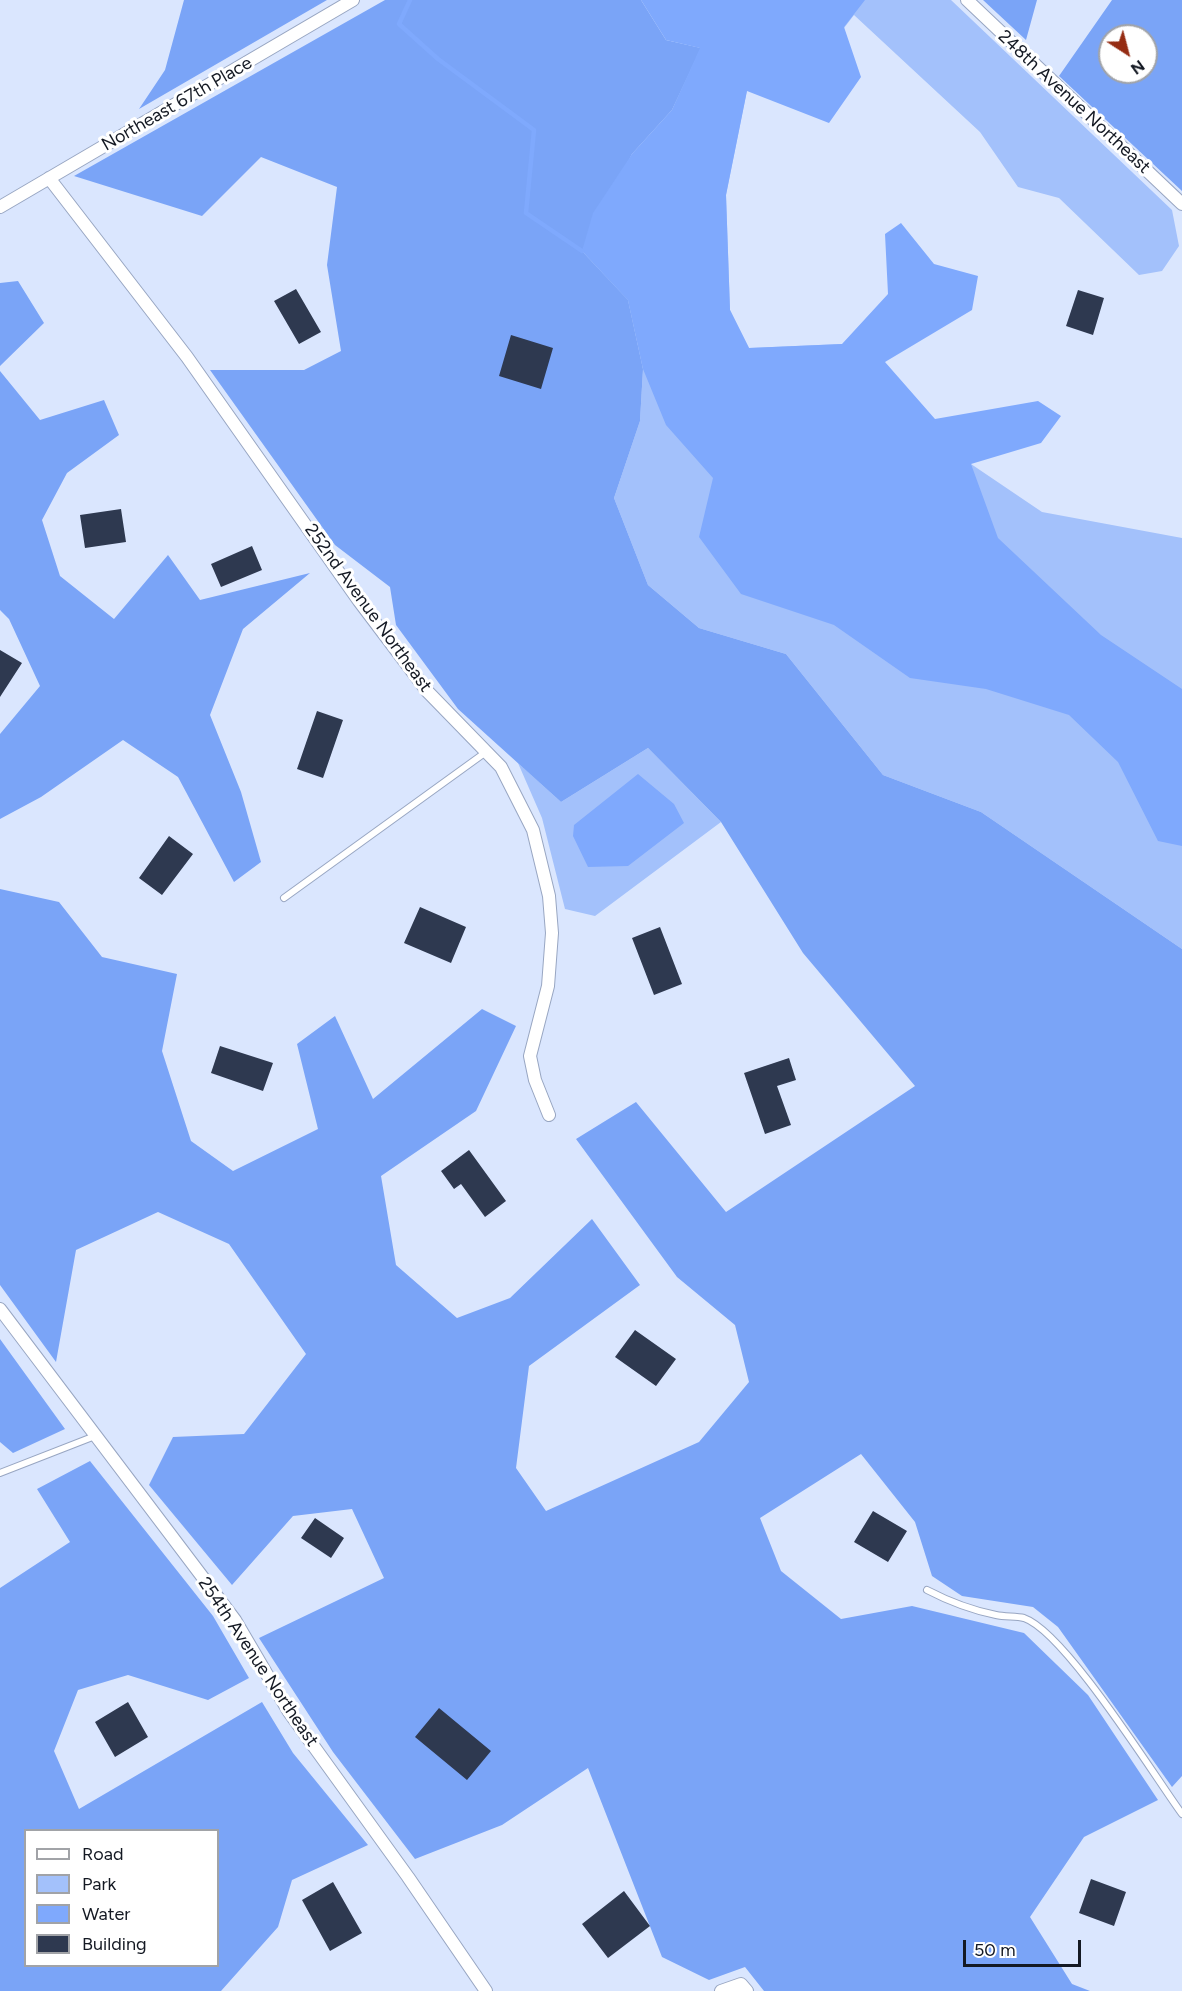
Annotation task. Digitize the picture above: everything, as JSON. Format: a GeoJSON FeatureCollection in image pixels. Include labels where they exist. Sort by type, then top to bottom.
{"type":"FeatureCollection","features":[{"type":"Feature","properties":{"kind":"street","name":"Northeast 67th Place"},"geometry":{"type":"LineString","coordinates":[[0,207],[353,0]]}},
{"type":"Feature","properties":{"kind":"street","name":"248th Avenue Northeast"},"geometry":{"type":"LineString","coordinates":[[967,0],[1182,204]]}},
{"type":"Feature","properties":{"kind":"street","name":"252nd Avenue Northeast"},"geometry":{"type":"LineString","coordinates":[[50,178],[187,357],[359,601],[427,691],[501,767],[533,830],[549,896],[552,933],[548,986],[530,1056],[535,1080],[549,1115]]}},
{"type":"Feature","properties":{"kind":"street","name":"254th Avenue Northeast"},"geometry":{"type":"LineString","coordinates":[[0,1309],[234,1620],[289,1712],[408,1877],[486,1991]]}},
{"type":"Feature","properties":{"kind":"street"},"geometry":{"type":"LineString","coordinates":[[721,1991],[741,1984],[747,1991]]}},
{"type":"Feature","properties":{"kind":"lane"},"geometry":{"type":"LineString","coordinates":[[284,898],[487,752]]}},
{"type":"Feature","properties":{"kind":"lane"},"geometry":{"type":"LineString","coordinates":[[0,1473],[95,1435]]}},
{"type":"Feature","properties":{"kind":"lane"},"geometry":{"type":"LineString","coordinates":[[927,1590],[959,1606],[998,1616],[1023,1618],[1044,1630],[1093,1687],[1182,1814]]}},
{"type":"Feature","properties":{"kind":"green space"},"geometry":{"type":"Polygon","coordinates":[[[641,0],[951,0],[1172,210],[1179,246],[1162,271],[1139,275],[1059,198],[1018,187],[980,132],[854,15],[821,58],[747,90],[726,195],[730,310],[749,348],[842,344],[971,464],[1042,512],[1182,538],[1182,949],[981,812],[883,775],[786,654],[699,628],[648,585],[614,498],[640,421],[643,369],[628,301],[582,251],[632,154],[672,110],[700,48],[641,0]]]}},
{"type":"Feature","properties":{"kind":"green space"},"geometry":{"type":"Polygon","coordinates":[[[648,748],[721,822],[595,916],[565,909],[542,818],[518,763],[561,802],[648,748]]]}},
{"type":"Feature","properties":{"kind":"shaded area"},"geometry":{"type":"Polygon","coordinates":[[[184,0],[327,0],[139,109],[165,70],[184,0]]]}},
{"type":"Feature","properties":{"kind":"shaded area"},"geometry":{"type":"Polygon","coordinates":[[[385,0],[641,0],[666,40],[701,48],[672,110],[632,154],[582,251],[628,300],[643,369],[640,421],[614,498],[648,585],[699,628],[786,654],[883,775],[981,812],[1182,949],[1182,1776],[1172,1787],[1058,1627],[1033,1607],[962,1596],[932,1576],[915,1522],[861,1454],[760,1518],[781,1571],[841,1619],[912,1606],[1024,1633],[1088,1695],[1158,1800],[1084,1837],[1030,1917],[1072,1984],[1090,1991],[764,1991],[745,1967],[709,1980],[662,1957],[588,1768],[502,1825],[415,1859],[333,1752],[259,1638],[384,1578],[352,1509],[293,1516],[232,1585],[149,1485],[173,1437],[244,1434],[306,1354],[229,1244],[158,1212],[76,1250],[56,1362],[0,1285],[0,889],[59,902],[102,957],[177,974],[162,1051],[191,1141],[233,1171],[318,1129],[297,1044],[335,1016],[373,1099],[482,1009],[516,1026],[476,1111],[381,1176],[396,1265],[457,1318],[510,1298],[592,1219],[640,1285],[529,1366],[516,1468],[546,1511],[699,1442],[749,1382],[735,1325],[677,1277],[576,1139],[636,1102],[726,1212],[915,1086],[803,953],[721,822],[648,748],[561,802],[458,709],[396,625],[390,587],[335,545],[210,370],[304,370],[341,351],[327,265],[337,187],[261,157],[202,216],[74,176],[385,0]]]}},
{"type":"Feature","properties":{"kind":"shaded area"},"geometry":{"type":"Polygon","coordinates":[[[983,0],[1037,0],[1026,40],[983,0]]]}},
{"type":"Feature","properties":{"kind":"shaded area"},"geometry":{"type":"Polygon","coordinates":[[[1112,0],[1182,0],[1182,191],[1059,76],[1112,0]]]}},
{"type":"Feature","properties":{"kind":"shaded area"},"geometry":{"type":"Polygon","coordinates":[[[18,281],[44,323],[0,366],[0,283],[18,281]]]}},
{"type":"Feature","properties":{"kind":"shaded area"},"geometry":{"type":"Polygon","coordinates":[[[0,371],[40,420],[104,400],[119,435],[67,473],[42,520],[60,576],[114,619],[168,555],[200,600],[310,573],[243,629],[210,715],[241,792],[261,862],[234,882],[178,777],[123,740],[41,797],[0,819],[0,734],[40,686],[9,619],[0,610],[0,371]]]}},
{"type":"Feature","properties":{"kind":"shaded area"},"geometry":{"type":"Polygon","coordinates":[[[0,1339],[65,1429],[13,1453],[0,1442],[0,1339]]]}},
{"type":"Feature","properties":{"kind":"shaded area"},"geometry":{"type":"Polygon","coordinates":[[[90,1461],[213,1616],[249,1678],[208,1700],[128,1675],[78,1690],[54,1751],[79,1809],[262,1702],[293,1753],[368,1845],[292,1880],[278,1927],[221,1991],[0,1991],[0,1588],[70,1542],[37,1489],[90,1461]]]}},
{"type":"Feature","properties":{"kind":"water"},"geometry":{"type":"Polygon","coordinates":[[[641,0],[865,0],[844,27],[861,77],[829,123],[747,91],[726,195],[730,310],[749,348],[842,344],[888,294],[885,234],[901,223],[934,264],[978,276],[972,310],[885,362],[935,419],[1038,401],[1061,416],[1041,443],[971,464],[998,538],[1101,635],[1182,689],[1182,846],[1158,841],[1118,762],[1069,715],[986,689],[910,678],[834,625],[741,594],[699,537],[713,478],[666,425],[643,369],[628,300],[582,251],[593,213],[632,154],[672,110],[700,48],[666,40],[641,0]]]}},
{"type":"Feature","properties":{"kind":"water"},"geometry":{"type":"Polygon","coordinates":[[[638,774],[674,804],[684,823],[628,866],[588,867],[573,836],[574,825],[638,774]]]}},
{"type":"Feature","properties":{"kind":"building"},"geometry":{"type":"Polygon","coordinates":[[[296,289],[321,332],[299,344],[274,301],[296,289]]]}},
{"type":"Feature","properties":{"kind":"building"},"geometry":{"type":"Polygon","coordinates":[[[1078,290],[1104,298],[1093,335],[1066,326],[1078,290]]]}},
{"type":"Feature","properties":{"kind":"building"},"geometry":{"type":"Polygon","coordinates":[[[511,335],[553,348],[541,389],[499,376],[511,335]]]}},
{"type":"Feature","properties":{"kind":"building"},"geometry":{"type":"Polygon","coordinates":[[[121,509],[126,542],[85,548],[80,515],[121,509]]]}},
{"type":"Feature","properties":{"kind":"building"},"geometry":{"type":"Polygon","coordinates":[[[252,546],[262,570],[221,587],[211,564],[252,546]]]}},
{"type":"Feature","properties":{"kind":"building"},"geometry":{"type":"Polygon","coordinates":[[[0,650],[22,663],[0,697],[0,650]]]}},
{"type":"Feature","properties":{"kind":"building"},"geometry":{"type":"Polygon","coordinates":[[[317,711],[343,720],[323,778],[297,769],[317,711]]]}},
{"type":"Feature","properties":{"kind":"building"},"geometry":{"type":"Polygon","coordinates":[[[169,836],[193,854],[162,895],[139,878],[169,836]]]}},
{"type":"Feature","properties":{"kind":"building"},"geometry":{"type":"Polygon","coordinates":[[[420,907],[466,927],[451,963],[404,943],[420,907]]]}},
{"type":"Feature","properties":{"kind":"building"},"geometry":{"type":"Polygon","coordinates":[[[660,927],[682,984],[654,995],[632,938],[660,927]]]}},
{"type":"Feature","properties":{"kind":"building"},"geometry":{"type":"Polygon","coordinates":[[[220,1046],[273,1063],[263,1091],[211,1073],[220,1046]]]}},
{"type":"Feature","properties":{"kind":"building"},"geometry":{"type":"Polygon","coordinates":[[[789,1058],[796,1080],[777,1086],[791,1125],[765,1134],[744,1073],[789,1058]]]}},
{"type":"Feature","properties":{"kind":"building"},"geometry":{"type":"Polygon","coordinates":[[[469,1150],[506,1201],[485,1217],[461,1184],[454,1189],[441,1171],[469,1150]]]}},
{"type":"Feature","properties":{"kind":"building"},"geometry":{"type":"Polygon","coordinates":[[[635,1330],[676,1359],[656,1386],[615,1357],[635,1330]]]}},
{"type":"Feature","properties":{"kind":"building"},"geometry":{"type":"Polygon","coordinates":[[[873,1511],[907,1531],[888,1562],[854,1542],[873,1511]]]}},
{"type":"Feature","properties":{"kind":"building"},"geometry":{"type":"Polygon","coordinates":[[[315,1518],[344,1538],[331,1558],[301,1538],[315,1518]]]}},
{"type":"Feature","properties":{"kind":"building"},"geometry":{"type":"Polygon","coordinates":[[[128,1702],[148,1737],[115,1757],[95,1722],[128,1702]]]}},
{"type":"Feature","properties":{"kind":"building"},"geometry":{"type":"Polygon","coordinates":[[[439,1708],[491,1751],[467,1780],[415,1737],[439,1708]]]}},
{"type":"Feature","properties":{"kind":"building"},"geometry":{"type":"Polygon","coordinates":[[[1091,1879],[1126,1892],[1114,1926],[1079,1913],[1091,1879]]]}},
{"type":"Feature","properties":{"kind":"building"},"geometry":{"type":"Polygon","coordinates":[[[333,1882],[362,1933],[330,1951],[302,1900],[333,1882]]]}},
{"type":"Feature","properties":{"kind":"building"},"geometry":{"type":"Polygon","coordinates":[[[624,1891],[650,1926],[608,1958],[582,1924],[624,1891]]]}},
{"type":"Feature","properties":{"kind":"waterway"},"geometry":{"type":"LineString","coordinates":[[410,0],[399,24],[438,59],[534,130],[526,213],[582,251]]}}]}
